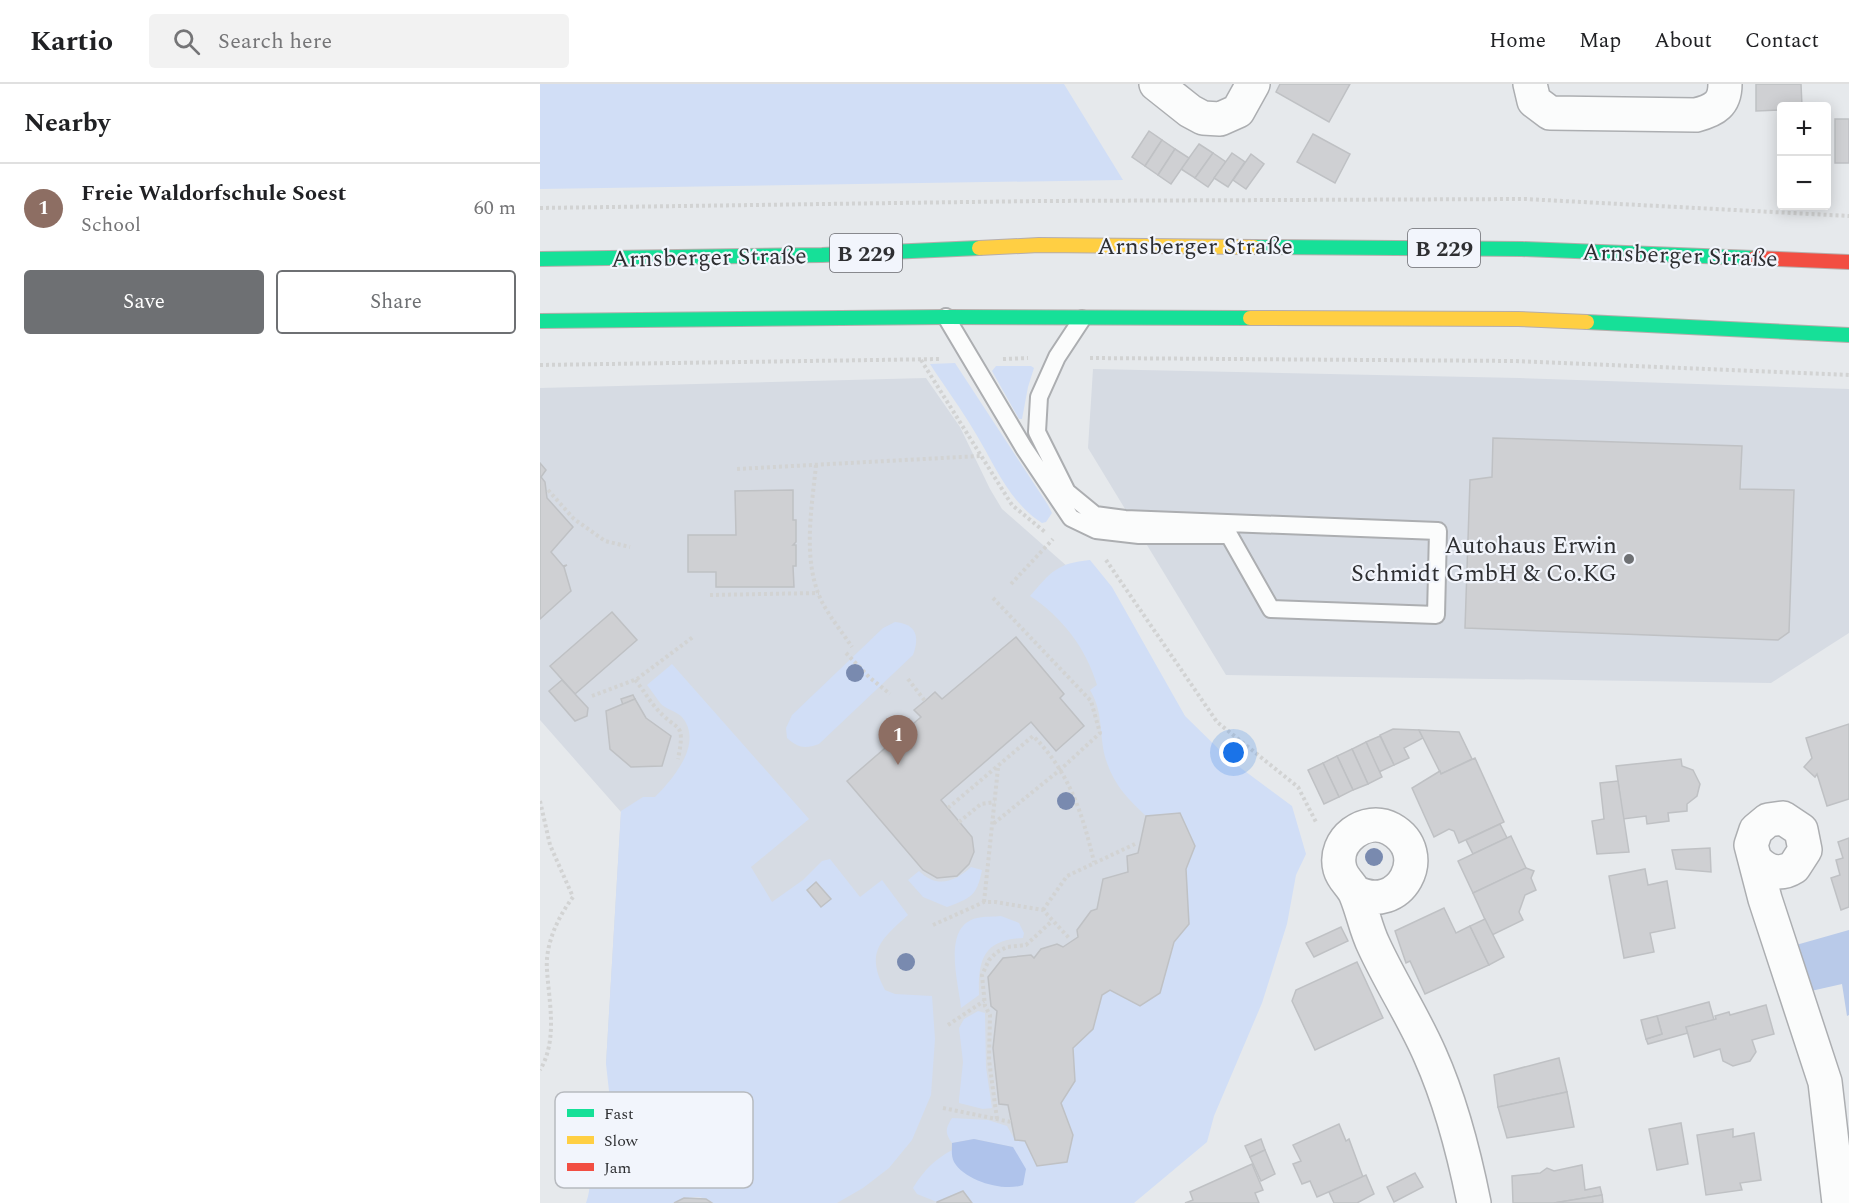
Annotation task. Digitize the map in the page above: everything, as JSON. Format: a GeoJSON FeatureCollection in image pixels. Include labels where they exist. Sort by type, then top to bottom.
{"type":"FeatureCollection","features":[{"type":"Feature","properties":{"kind":"main road","name":"Arnsberger Straße"},"geometry":{"type":"LineString","coordinates":[[540,259],[822,255],[1051,246],[1522,249],[1849,262]]}},
{"type":"Feature","properties":{"kind":"main road"},"geometry":{"type":"LineString","coordinates":[[540,321],[946,317],[1518,319],[1849,335]]}},
{"type":"Feature","properties":{"kind":"street"},"geometry":{"type":"LineString","coordinates":[[1156,84],[1190,111],[1203,118],[1220,119],[1238,111],[1253,84]]}},
{"type":"Feature","properties":{"kind":"street"},"geometry":{"type":"LineString","coordinates":[[1530,84],[1534,101],[1540,109],[1550,113],[1696,115],[1718,106],[1724,98],[1725,84]]}},
{"type":"Feature","properties":{"kind":"street"},"geometry":{"type":"LineString","coordinates":[[1355,892],[1375,898],[1390,895],[1401,887],[1409,875],[1411,861],[1408,847],[1400,835],[1389,827],[1374,825],[1362,827],[1349,836],[1341,847],[1339,862],[1345,882],[1355,892],[1374,947],[1431,1056],[1465,1158],[1474,1203]]}},
{"type":"Feature","properties":{"kind":"street"},"geometry":{"type":"LineString","coordinates":[[1756,860],[1765,899],[1825,1082],[1839,1203]]}},
{"type":"Feature","properties":{"kind":"lane"},"geometry":{"type":"LineString","coordinates":[[946,317],[1024,448],[1071,518],[1096,530],[1138,535],[1229,535],[1272,609],[1436,615],[1438,531],[1125,519],[1095,515],[1067,492],[1037,432],[1039,397],[1057,357],[1082,319]]}},
{"type":"Feature","properties":{"kind":"path"},"geometry":{"type":"LineString","coordinates":[[540,208],[1038,201],[1525,199],[1849,216]]}},
{"type":"Feature","properties":{"kind":"path"},"geometry":{"type":"LineString","coordinates":[[540,364],[1057,357],[1514,361],[1849,375]]}},
{"type":"Feature","properties":{"kind":"path"},"geometry":{"type":"LineString","coordinates":[[921,359],[1012,505],[1053,538],[1064,542]]}},
{"type":"Feature","properties":{"kind":"path"},"geometry":{"type":"LineString","coordinates":[[738,469],[980,456]]}},
{"type":"Feature","properties":{"kind":"path"},"geometry":{"type":"LineString","coordinates":[[816,465],[810,527],[813,571],[819,593],[852,647]]}},
{"type":"Feature","properties":{"kind":"path"},"geometry":{"type":"LineString","coordinates":[[548,490],[574,519],[605,542],[630,547]]}},
{"type":"Feature","properties":{"kind":"path"},"geometry":{"type":"LineString","coordinates":[[1011,584],[1053,538]]}},
{"type":"Feature","properties":{"kind":"path"},"geometry":{"type":"LineString","coordinates":[[1101,557],[1109,562],[1218,722],[1298,787],[1339,862]]}},
{"type":"Feature","properties":{"kind":"path"},"geometry":{"type":"LineString","coordinates":[[710,595],[819,593]]}},
{"type":"Feature","properties":{"kind":"path"},"geometry":{"type":"LineString","coordinates":[[993,598],[1091,701],[1100,734],[993,824]]}},
{"type":"Feature","properties":{"kind":"path"},"geometry":{"type":"LineString","coordinates":[[592,696],[635,680],[693,637]]}},
{"type":"Feature","properties":{"kind":"path"},"geometry":{"type":"LineString","coordinates":[[846,652],[869,677],[890,694]]}},
{"type":"Feature","properties":{"kind":"path"},"geometry":{"type":"LineString","coordinates":[[908,679],[925,701]]}},
{"type":"Feature","properties":{"kind":"path"},"geometry":{"type":"LineString","coordinates":[[635,680],[656,708],[677,724],[682,736],[678,759]]}},
{"type":"Feature","properties":{"kind":"path"},"geometry":{"type":"LineString","coordinates":[[948,808],[1033,736],[1061,769],[1083,814],[1094,862]]}},
{"type":"Feature","properties":{"kind":"path"},"geometry":{"type":"LineString","coordinates":[[984,902],[999,767]]}},
{"type":"Feature","properties":{"kind":"path"},"geometry":{"type":"LineString","coordinates":[[540,801],[550,845],[573,897],[559,915],[549,946],[547,968],[551,993],[550,1034],[540,1070]]}},
{"type":"Feature","properties":{"kind":"path"},"geometry":{"type":"LineString","coordinates":[[960,822],[981,804],[995,802]]}},
{"type":"Feature","properties":{"kind":"path"},"geometry":{"type":"LineString","coordinates":[[1042,910],[1067,876],[1135,844]]}},
{"type":"Feature","properties":{"kind":"path"},"geometry":{"type":"LineString","coordinates":[[933,925],[984,902],[1042,910],[1069,938]]}},
{"type":"Feature","properties":{"kind":"path"},"geometry":{"type":"LineString","coordinates":[[997,1119],[989,1060],[990,1015],[984,1000],[982,975],[988,960],[1007,947],[1026,945],[1052,921]]}},
{"type":"Feature","properties":{"kind":"path"},"geometry":{"type":"LineString","coordinates":[[948,1025],[984,1000]]}},
{"type":"Feature","properties":{"kind":"path"},"geometry":{"type":"LineString","coordinates":[[943,1108],[1011,1122]]}},
{"type":"Feature","properties":{"kind":"shaded area"},"geometry":{"type":"Polygon","coordinates":[[[540,84],[1064,84],[1123,180],[540,189],[540,84]]]}},
{"type":"Feature","properties":{"kind":"shaded area"},"geometry":{"type":"Polygon","coordinates":[[[955,363],[1048,505],[1052,513],[1046,522],[1042,523],[1031,515],[1012,494],[971,425],[930,364],[955,363]]]}},
{"type":"Feature","properties":{"kind":"shaded area"},"geometry":{"type":"Polygon","coordinates":[[[996,366],[1031,366],[1034,368],[1022,419],[1019,419],[992,371],[996,366]]]}},
{"type":"Feature","properties":{"kind":"shaded area"},"geometry":{"type":"Polygon","coordinates":[[[1093,369],[1519,378],[1849,389],[1849,633],[1771,683],[1226,675],[1088,448],[1093,369]]]}},
{"type":"Feature","properties":{"kind":"shaded area"},"geometry":{"type":"Polygon","coordinates":[[[926,378],[960,427],[1002,509],[1068,567],[1096,571],[1284,879],[1126,1203],[812,1203],[753,1163],[753,1092],[647,1092],[606,1064],[621,812],[540,720],[540,388],[926,378]]]}},
{"type":"Feature","properties":{"kind":"shaded area"},"geometry":{"type":"Polygon","coordinates":[[[1090,560],[1112,587],[1185,716],[1230,760],[1292,806],[1306,854],[1296,875],[1287,924],[1262,1003],[1214,1116],[1207,1142],[1134,1203],[972,1203],[963,1192],[937,1202],[917,1194],[913,1188],[925,1171],[940,1158],[952,1150],[952,1157],[1013,1147],[974,1139],[952,1143],[947,1131],[952,1118],[988,1120],[1007,1126],[1015,1140],[1025,1141],[1037,1166],[1067,1162],[1073,1135],[1061,1103],[1075,1081],[1073,1048],[1102,995],[1110,990],[1140,1006],[1160,993],[1174,942],[1189,924],[1186,869],[1195,846],[1180,813],[1146,816],[1118,786],[1104,754],[1100,717],[1090,690],[1097,685],[1086,658],[1062,624],[1042,604],[1030,596],[1062,566],[1090,560]]]}},
{"type":"Feature","properties":{"kind":"shaded area"},"geometry":{"type":"Polygon","coordinates":[[[895,622],[912,628],[916,637],[913,655],[819,744],[802,747],[787,738],[786,728],[792,715],[883,628],[895,622]]]}},
{"type":"Feature","properties":{"kind":"shaded area"},"geometry":{"type":"Polygon","coordinates":[[[672,664],[809,819],[751,867],[772,902],[803,880],[822,861],[830,859],[860,897],[882,880],[908,915],[883,940],[878,948],[876,966],[885,990],[895,994],[932,996],[935,1039],[931,1095],[912,1140],[889,1168],[863,1188],[837,1203],[713,1203],[704,1198],[694,1197],[673,1203],[586,1203],[589,1188],[753,1188],[753,1092],[609,1092],[606,1064],[621,811],[643,797],[655,797],[684,760],[690,737],[688,726],[681,716],[661,704],[647,685],[672,664]]]}},
{"type":"Feature","properties":{"kind":"shaded area"},"geometry":{"type":"Polygon","coordinates":[[[971,867],[982,870],[975,891],[962,901],[947,907],[923,897],[908,880],[919,871],[932,880],[952,880],[971,867]]]}},
{"type":"Feature","properties":{"kind":"shaded area"},"geometry":{"type":"Polygon","coordinates":[[[1001,916],[1019,923],[1024,933],[1023,938],[999,943],[991,948],[982,962],[979,995],[961,1008],[955,957],[959,932],[966,923],[977,918],[1001,916]]]}},
{"type":"Feature","properties":{"kind":"shaded area"},"geometry":{"type":"Polygon","coordinates":[[[1849,930],[1849,1015],[1847,1016],[1842,984],[1811,991],[1789,947],[1849,930]]]}},
{"type":"Feature","properties":{"kind":"shaded area"},"geometry":{"type":"Polygon","coordinates":[[[978,1011],[985,1013],[986,1067],[992,1108],[983,1109],[959,1103],[963,1062],[959,1028],[964,1019],[978,1011]]]}},
{"type":"Feature","properties":{"kind":"shaded area"},"geometry":{"type":"Polygon","coordinates":[[[974,1139],[1013,1147],[1026,1169],[1023,1185],[996,1186],[967,1175],[959,1169],[953,1160],[952,1143],[974,1139]]]}},
{"type":"Feature","properties":{"kind":"building"},"geometry":{"type":"Polygon","coordinates":[[[1280,84],[1350,84],[1329,122],[1276,92],[1280,84]]]}},
{"type":"Feature","properties":{"kind":"building"},"geometry":{"type":"Polygon","coordinates":[[[1756,84],[1801,84],[1802,102],[1777,102],[1777,110],[1756,111],[1756,84]]]}},
{"type":"Feature","properties":{"kind":"building"},"geometry":{"type":"Polygon","coordinates":[[[1835,119],[1849,119],[1849,163],[1835,163],[1835,119]]]}},
{"type":"Feature","properties":{"kind":"building"},"geometry":{"type":"Polygon","coordinates":[[[1149,131],[1162,140],[1145,166],[1132,157],[1149,131]]]}},
{"type":"Feature","properties":{"kind":"building"},"geometry":{"type":"Polygon","coordinates":[[[1313,134],[1350,154],[1335,183],[1297,162],[1313,134]]]}},
{"type":"Feature","properties":{"kind":"building"},"geometry":{"type":"Polygon","coordinates":[[[1162,140],[1175,149],[1158,175],[1145,166],[1162,140]]]}},
{"type":"Feature","properties":{"kind":"building"},"geometry":{"type":"Polygon","coordinates":[[[1199,144],[1213,153],[1195,178],[1181,169],[1199,144]]]}},
{"type":"Feature","properties":{"kind":"building"},"geometry":{"type":"Polygon","coordinates":[[[1175,149],[1189,158],[1171,184],[1158,175],[1175,149]]]}},
{"type":"Feature","properties":{"kind":"building"},"geometry":{"type":"Polygon","coordinates":[[[1213,153],[1226,162],[1208,187],[1195,178],[1213,153]]]}},
{"type":"Feature","properties":{"kind":"building"},"geometry":{"type":"Polygon","coordinates":[[[1232,153],[1245,162],[1228,187],[1214,178],[1232,153]]]}},
{"type":"Feature","properties":{"kind":"building"},"geometry":{"type":"Polygon","coordinates":[[[1251,154],[1264,164],[1246,189],[1233,180],[1251,154]]]}},
{"type":"Feature","properties":{"kind":"building","name":"Autohaus Erwin Schmidt GmbH & Co.KG"},"geometry":{"type":"Polygon","coordinates":[[[1493,438],[1742,446],[1740,489],[1794,490],[1789,632],[1778,640],[1465,628],[1470,480],[1492,477],[1493,438]]]}},
{"type":"Feature","properties":{"kind":"building"},"geometry":{"type":"Polygon","coordinates":[[[540,463],[546,470],[541,477],[545,482],[547,498],[573,527],[551,552],[563,566],[567,565],[564,567],[571,591],[540,619],[540,463]]]}},
{"type":"Feature","properties":{"kind":"building"},"geometry":{"type":"Polygon","coordinates":[[[793,490],[793,520],[796,520],[796,542],[793,545],[796,545],[796,566],[793,566],[794,587],[716,587],[716,572],[688,572],[688,535],[736,535],[735,491],[793,490]]]}},
{"type":"Feature","properties":{"kind":"building"},"geometry":{"type":"Polygon","coordinates":[[[612,612],[637,640],[575,694],[550,666],[612,612]]]}},
{"type":"Feature","properties":{"kind":"building"},"geometry":{"type":"Polygon","coordinates":[[[1016,637],[1064,694],[1060,698],[1084,726],[1056,751],[1031,722],[941,800],[972,837],[974,852],[969,864],[957,876],[937,878],[923,870],[847,781],[921,717],[914,710],[935,692],[942,699],[1016,637]]]}},
{"type":"Feature","properties":{"kind":"building"},"geometry":{"type":"Polygon","coordinates":[[[562,680],[588,708],[587,716],[575,721],[549,691],[562,680]]]}},
{"type":"Feature","properties":{"kind":"building"},"geometry":{"type":"Polygon","coordinates":[[[633,695],[635,699],[623,705],[621,699],[633,695]]]}},
{"type":"Feature","properties":{"kind":"building"},"geometry":{"type":"Polygon","coordinates":[[[635,699],[646,718],[671,736],[662,766],[631,767],[610,749],[606,711],[635,699]]]}},
{"type":"Feature","properties":{"kind":"building"},"geometry":{"type":"Polygon","coordinates":[[[1849,724],[1849,799],[1827,806],[1817,774],[1815,777],[1804,767],[1812,758],[1806,738],[1849,724]]]}},
{"type":"Feature","properties":{"kind":"building"},"geometry":{"type":"Polygon","coordinates":[[[1393,729],[1419,730],[1423,738],[1404,748],[1409,758],[1394,765],[1380,735],[1393,729]]]}},
{"type":"Feature","properties":{"kind":"building"},"geometry":{"type":"Polygon","coordinates":[[[1419,730],[1459,732],[1472,759],[1441,774],[1419,730]]]}},
{"type":"Feature","properties":{"kind":"building"},"geometry":{"type":"Polygon","coordinates":[[[1380,736],[1394,765],[1379,772],[1366,742],[1380,736]]]}},
{"type":"Feature","properties":{"kind":"building"},"geometry":{"type":"Polygon","coordinates":[[[1366,742],[1382,777],[1368,784],[1352,749],[1366,742]]]}},
{"type":"Feature","properties":{"kind":"building"},"geometry":{"type":"Polygon","coordinates":[[[1352,749],[1368,784],[1353,790],[1337,756],[1352,749]]]}},
{"type":"Feature","properties":{"kind":"building"},"geometry":{"type":"Polygon","coordinates":[[[1337,756],[1353,790],[1339,797],[1323,763],[1337,756]]]}},
{"type":"Feature","properties":{"kind":"building"},"geometry":{"type":"Polygon","coordinates":[[[1475,758],[1504,822],[1459,843],[1454,831],[1449,829],[1434,837],[1412,788],[1440,771],[1441,774],[1475,758]]]}},
{"type":"Feature","properties":{"kind":"building"},"geometry":{"type":"Polygon","coordinates":[[[1681,759],[1682,766],[1693,770],[1700,784],[1697,796],[1687,804],[1687,811],[1668,813],[1669,821],[1647,824],[1646,816],[1623,819],[1616,766],[1681,759]]]}},
{"type":"Feature","properties":{"kind":"building"},"geometry":{"type":"Polygon","coordinates":[[[1323,763],[1339,797],[1324,804],[1308,770],[1323,763]]]}},
{"type":"Feature","properties":{"kind":"building"},"geometry":{"type":"Polygon","coordinates":[[[1618,781],[1629,852],[1597,854],[1592,821],[1604,819],[1600,783],[1618,781]]]}},
{"type":"Feature","properties":{"kind":"building"},"geometry":{"type":"Polygon","coordinates":[[[1180,813],[1195,846],[1186,869],[1189,924],[1174,942],[1160,993],[1140,1006],[1110,990],[1102,995],[1093,1029],[1073,1048],[1075,1081],[1061,1103],[1073,1135],[1067,1162],[1037,1166],[1025,1141],[1015,1140],[1008,1105],[999,1104],[993,1048],[997,1011],[991,1006],[988,977],[1003,958],[1031,955],[1034,958],[1041,949],[1057,944],[1063,947],[1078,937],[1077,930],[1091,911],[1097,909],[1103,879],[1128,872],[1127,856],[1138,853],[1146,816],[1180,813]]]}},
{"type":"Feature","properties":{"kind":"building"},"geometry":{"type":"Polygon","coordinates":[[[1500,824],[1507,838],[1473,854],[1466,840],[1500,824]]]}},
{"type":"Feature","properties":{"kind":"building"},"geometry":{"type":"Polygon","coordinates":[[[1511,836],[1526,868],[1473,893],[1458,861],[1511,836]]]}},
{"type":"Feature","properties":{"kind":"building"},"geometry":{"type":"Polygon","coordinates":[[[1849,838],[1849,907],[1841,910],[1831,878],[1840,875],[1836,860],[1843,858],[1838,842],[1849,838]]]}},
{"type":"Feature","properties":{"kind":"building"},"geometry":{"type":"Polygon","coordinates":[[[1710,848],[1711,872],[1676,869],[1672,850],[1710,848]]]}},
{"type":"Feature","properties":{"kind":"building"},"geometry":{"type":"Polygon","coordinates":[[[1526,868],[1534,871],[1531,878],[1536,890],[1525,895],[1519,912],[1523,920],[1492,935],[1473,893],[1526,868]]]}},
{"type":"Feature","properties":{"kind":"building"},"geometry":{"type":"Polygon","coordinates":[[[1645,869],[1648,885],[1667,881],[1675,928],[1650,933],[1654,952],[1624,958],[1609,876],[1645,869]]]}},
{"type":"Feature","properties":{"kind":"building"},"geometry":{"type":"Polygon","coordinates":[[[816,882],[831,899],[821,907],[807,890],[816,882]]]}},
{"type":"Feature","properties":{"kind":"building"},"geometry":{"type":"Polygon","coordinates":[[[1444,908],[1456,933],[1470,926],[1489,965],[1425,994],[1410,961],[1406,963],[1395,931],[1444,908]]]}},
{"type":"Feature","properties":{"kind":"building"},"geometry":{"type":"Polygon","coordinates":[[[1485,919],[1504,957],[1489,965],[1470,926],[1485,919]]]}},
{"type":"Feature","properties":{"kind":"building"},"geometry":{"type":"Polygon","coordinates":[[[1341,927],[1348,941],[1314,957],[1306,943],[1341,927]]]}},
{"type":"Feature","properties":{"kind":"building"},"geometry":{"type":"Polygon","coordinates":[[[1357,962],[1383,1018],[1315,1050],[1292,1001],[1296,990],[1357,962]]]}},
{"type":"Feature","properties":{"kind":"building"},"geometry":{"type":"Polygon","coordinates":[[[1709,1002],[1714,1020],[1686,1027],[1688,1033],[1648,1044],[1646,1039],[1662,1034],[1657,1016],[1709,1002]]]}},
{"type":"Feature","properties":{"kind":"building"},"geometry":{"type":"Polygon","coordinates":[[[1766,1005],[1774,1034],[1752,1040],[1756,1052],[1750,1061],[1733,1066],[1723,1061],[1720,1049],[1694,1057],[1686,1027],[1716,1019],[1715,1016],[1729,1012],[1730,1015],[1766,1005]]]}},
{"type":"Feature","properties":{"kind":"building"},"geometry":{"type":"Polygon","coordinates":[[[1657,1016],[1662,1034],[1646,1039],[1641,1020],[1657,1016]]]}},
{"type":"Feature","properties":{"kind":"building"},"geometry":{"type":"Polygon","coordinates":[[[1559,1058],[1567,1092],[1498,1107],[1494,1075],[1559,1058]]]}},
{"type":"Feature","properties":{"kind":"building"},"geometry":{"type":"Polygon","coordinates":[[[1567,1092],[1574,1127],[1507,1138],[1498,1107],[1567,1092]]]}},
{"type":"Feature","properties":{"kind":"building"},"geometry":{"type":"Polygon","coordinates":[[[1681,1123],[1688,1164],[1657,1170],[1649,1129],[1681,1123]]]}},
{"type":"Feature","properties":{"kind":"building"},"geometry":{"type":"Polygon","coordinates":[[[1339,1124],[1346,1141],[1349,1139],[1363,1177],[1317,1197],[1310,1181],[1302,1184],[1293,1164],[1301,1161],[1293,1145],[1339,1124]]]}},
{"type":"Feature","properties":{"kind":"building"},"geometry":{"type":"Polygon","coordinates":[[[1733,1129],[1733,1137],[1754,1133],[1761,1180],[1740,1183],[1742,1190],[1706,1195],[1697,1135],[1733,1129]]]}},
{"type":"Feature","properties":{"kind":"building"},"geometry":{"type":"Polygon","coordinates":[[[1261,1139],[1265,1150],[1250,1157],[1245,1146],[1261,1139]]]}},
{"type":"Feature","properties":{"kind":"building"},"geometry":{"type":"Polygon","coordinates":[[[1265,1150],[1275,1174],[1261,1181],[1250,1157],[1265,1150]]]}},
{"type":"Feature","properties":{"kind":"building"},"geometry":{"type":"Polygon","coordinates":[[[1252,1164],[1263,1190],[1255,1193],[1259,1203],[1185,1203],[1193,1200],[1190,1192],[1252,1164]]]}},
{"type":"Feature","properties":{"kind":"building"},"geometry":{"type":"Polygon","coordinates":[[[1582,1165],[1585,1190],[1600,1187],[1602,1195],[1554,1203],[1513,1203],[1512,1176],[1540,1173],[1547,1168],[1554,1171],[1582,1165]]]}},
{"type":"Feature","properties":{"kind":"building"},"geometry":{"type":"Polygon","coordinates":[[[1415,1173],[1423,1187],[1394,1202],[1387,1187],[1415,1173]]]}},
{"type":"Feature","properties":{"kind":"building"},"geometry":{"type":"Polygon","coordinates":[[[1366,1175],[1374,1194],[1357,1203],[1334,1203],[1329,1192],[1366,1175]]]}},
{"type":"Feature","properties":{"kind":"building"},"geometry":{"type":"Polygon","coordinates":[[[963,1191],[972,1203],[937,1203],[937,1202],[963,1191]]]}},
{"type":"Feature","properties":{"kind":"building"},"geometry":{"type":"Polygon","coordinates":[[[1602,1195],[1603,1202],[1601,1203],[1554,1203],[1602,1195]]]}},
{"type":"Feature","properties":{"kind":"building"},"geometry":{"type":"Polygon","coordinates":[[[684,1198],[706,1199],[712,1203],[674,1203],[684,1198]]]}},
{"type":"Feature","properties":{"kind":"traffic: fast"},"geometry":{"type":"LineString","coordinates":[[1254,247],[1522,249],[1754,258]]}},
{"type":"Feature","properties":{"kind":"traffic: fast"},"geometry":{"type":"LineString","coordinates":[[540,259],[822,255],[979,248]]}},
{"type":"Feature","properties":{"kind":"traffic: fast"},"geometry":{"type":"LineString","coordinates":[[540,321],[946,317],[1250,318]]}},
{"type":"Feature","properties":{"kind":"traffic: fast"},"geometry":{"type":"LineString","coordinates":[[1587,322],[1849,335]]}},
{"type":"Feature","properties":{"kind":"traffic: slow"},"geometry":{"type":"LineString","coordinates":[[979,248],[1039,245],[1254,247]]}},
{"type":"Feature","properties":{"kind":"traffic: slow"},"geometry":{"type":"LineString","coordinates":[[1250,318],[1518,319],[1587,322]]}},
{"type":"Feature","properties":{"kind":"traffic: jam"},"geometry":{"type":"LineString","coordinates":[[1754,258],[1849,262]]}},
{"type":"Feature","properties":{"kind":"place","name":"Autohaus Erwin Schmidt GmbH & Co.KG"},"geometry":{"type":"Point","coordinates":[1629,559]}},
{"type":"Feature","properties":{"kind":"place","name":"Freie Waldorfschule Soest"},"geometry":{"type":"Point","coordinates":[898,765]}}]}
